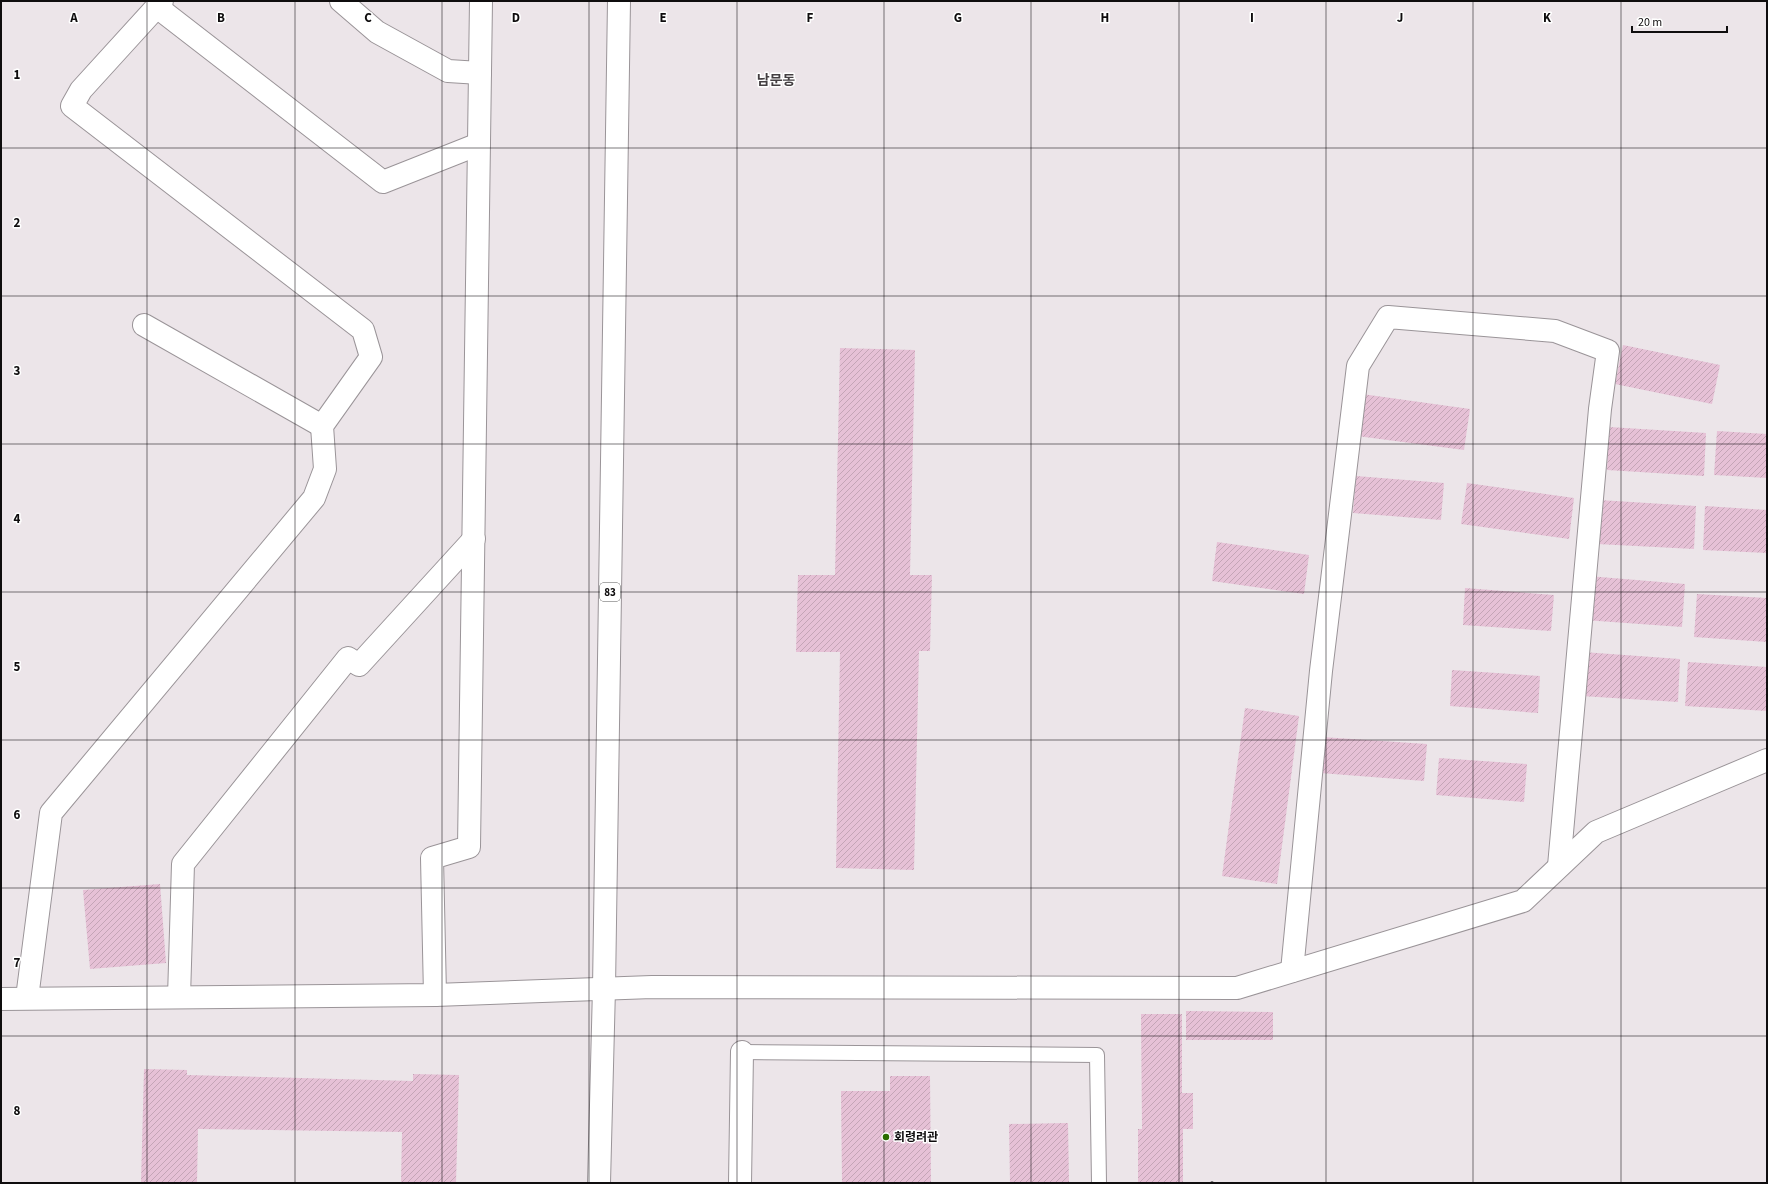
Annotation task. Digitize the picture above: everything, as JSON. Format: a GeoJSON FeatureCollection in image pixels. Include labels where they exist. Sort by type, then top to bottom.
{"type":"FeatureCollection","features":[{"type":"Feature","properties":{"kind":"street"},"geometry":{"type":"LineString","coordinates":[[341,1],[377,32],[448,71],[480,73]]}},
{"type":"Feature","properties":{"kind":"street"},"geometry":{"type":"LineString","coordinates":[[435,995],[432,858],[469,847],[481,1]]}},
{"type":"Feature","properties":{"kind":"street","name":"83"},"geometry":{"type":"LineString","coordinates":[[599,1183],[604,988],[619,1]]}},
{"type":"Feature","properties":{"kind":"street"},"geometry":{"type":"LineString","coordinates":[[26,998],[51,813],[314,498],[326,469],[322,426],[372,357],[363,330],[72,106],[81,90],[160,4],[383,182],[479,144]]}},
{"type":"Feature","properties":{"kind":"street"},"geometry":{"type":"LineString","coordinates":[[1292,971],[1321,671],[1358,366],[1388,317],[1555,331],[1608,350],[1600,409],[1559,866]]}},
{"type":"Feature","properties":{"kind":"street"},"geometry":{"type":"LineString","coordinates":[[144,326],[322,426]]}},
{"type":"Feature","properties":{"kind":"street"},"geometry":{"type":"LineString","coordinates":[[179,997],[183,864],[348,658],[359,665],[474,539]]}},
{"type":"Feature","properties":{"kind":"street"},"geometry":{"type":"LineString","coordinates":[[1,999],[435,995],[652,987],[1237,988],[1523,901],[1596,832],[1767,760]]}},
{"type":"Feature","properties":{"kind":"street"},"geometry":{"type":"LineString","coordinates":[[740,1183],[742,1052]]}},
{"type":"Feature","properties":{"kind":"lane"},"geometry":{"type":"LineString","coordinates":[[742,1052],[1097,1055],[1099,1183]]}},
{"type":"Feature","properties":{"kind":"building"},"geometry":{"type":"Polygon","coordinates":[[[1623,345],[1720,365],[1712,404],[1615,384],[1623,345]]]}},
{"type":"Feature","properties":{"kind":"building"},"geometry":{"type":"Polygon","coordinates":[[[840,348],[915,350],[910,575],[932,575],[930,651],[919,651],[914,870],[836,868],[840,652],[796,652],[798,575],[835,575],[840,348]]]}},
{"type":"Feature","properties":{"kind":"building"},"geometry":{"type":"Polygon","coordinates":[[[1362,394],[1470,409],[1464,450],[1357,436],[1362,394]]]}},
{"type":"Feature","properties":{"kind":"building"},"geometry":{"type":"Polygon","coordinates":[[[1609,427],[1706,433],[1704,476],[1607,470],[1609,427]]]}},
{"type":"Feature","properties":{"kind":"building"},"geometry":{"type":"Polygon","coordinates":[[[1717,431],[1767,434],[1767,478],[1714,475],[1717,431]]]}},
{"type":"Feature","properties":{"kind":"building"},"geometry":{"type":"Polygon","coordinates":[[[1356,476],[1444,483],[1441,520],[1353,513],[1356,476]]]}},
{"type":"Feature","properties":{"kind":"building"},"geometry":{"type":"Polygon","coordinates":[[[1467,483],[1574,498],[1569,539],[1461,524],[1467,483]]]}},
{"type":"Feature","properties":{"kind":"building"},"geometry":{"type":"Polygon","coordinates":[[[1599,500],[1696,506],[1694,549],[1597,544],[1599,500]]]}},
{"type":"Feature","properties":{"kind":"building"},"geometry":{"type":"Polygon","coordinates":[[[1705,506],[1767,510],[1767,553],[1703,550],[1705,506]]]}},
{"type":"Feature","properties":{"kind":"building"},"geometry":{"type":"Polygon","coordinates":[[[1217,542],[1309,555],[1304,594],[1212,581],[1217,542]]]}},
{"type":"Feature","properties":{"kind":"building"},"geometry":{"type":"Polygon","coordinates":[[[1588,576],[1685,584],[1682,627],[1584,620],[1588,576]]]}},
{"type":"Feature","properties":{"kind":"building"},"geometry":{"type":"Polygon","coordinates":[[[1465,588],[1554,595],[1551,631],[1463,625],[1465,588]]]}},
{"type":"Feature","properties":{"kind":"building"},"geometry":{"type":"Polygon","coordinates":[[[1697,594],[1767,598],[1767,642],[1694,637],[1697,594]]]}},
{"type":"Feature","properties":{"kind":"building"},"geometry":{"type":"Polygon","coordinates":[[[1583,652],[1680,659],[1678,702],[1581,696],[1583,652]]]}},
{"type":"Feature","properties":{"kind":"building"},"geometry":{"type":"Polygon","coordinates":[[[1688,662],[1767,667],[1767,711],[1685,706],[1688,662]]]}},
{"type":"Feature","properties":{"kind":"building"},"geometry":{"type":"Polygon","coordinates":[[[1452,670],[1540,676],[1538,713],[1450,706],[1452,670]]]}},
{"type":"Feature","properties":{"kind":"building"},"geometry":{"type":"Polygon","coordinates":[[[1245,708],[1299,716],[1277,884],[1222,876],[1245,708]]]}},
{"type":"Feature","properties":{"kind":"building"},"geometry":{"type":"Polygon","coordinates":[[[1322,737],[1427,744],[1424,781],[1320,773],[1322,737]]]}},
{"type":"Feature","properties":{"kind":"building"},"geometry":{"type":"Polygon","coordinates":[[[1439,758],[1527,764],[1524,802],[1436,795],[1439,758]]]}},
{"type":"Feature","properties":{"kind":"building"},"geometry":{"type":"Polygon","coordinates":[[[160,884],[166,963],[90,969],[83,890],[160,884]]]}},
{"type":"Feature","properties":{"kind":"building"},"geometry":{"type":"Polygon","coordinates":[[[1186,1011],[1273,1012],[1273,1040],[1186,1040],[1186,1011]]]}},
{"type":"Feature","properties":{"kind":"building"},"geometry":{"type":"Polygon","coordinates":[[[1141,1014],[1182,1014],[1182,1093],[1193,1093],[1193,1129],[1183,1129],[1183,1183],[1138,1183],[1138,1129],[1142,1129],[1141,1014]]]}},
{"type":"Feature","properties":{"kind":"building"},"geometry":{"type":"Polygon","coordinates":[[[144,1069],[187,1070],[187,1075],[413,1081],[413,1074],[459,1075],[456,1183],[401,1183],[402,1132],[198,1129],[197,1183],[141,1183],[144,1069]]]}},
{"type":"Feature","properties":{"kind":"building","name":"회령려관"},"geometry":{"type":"Polygon","coordinates":[[[890,1076],[930,1076],[931,1183],[842,1183],[841,1091],[890,1091],[890,1076]]]}},
{"type":"Feature","properties":{"kind":"building"},"geometry":{"type":"Polygon","coordinates":[[[1068,1123],[1069,1183],[1010,1183],[1009,1124],[1068,1123]]]}},
{"type":"Feature","properties":{"kind":"place","name":"회령려관"},"geometry":{"type":"Point","coordinates":[886,1137]}},
{"type":"Feature","properties":{"kind":"district","name":"남문동"},"geometry":{"type":"Point","coordinates":[776,80]}}]}
